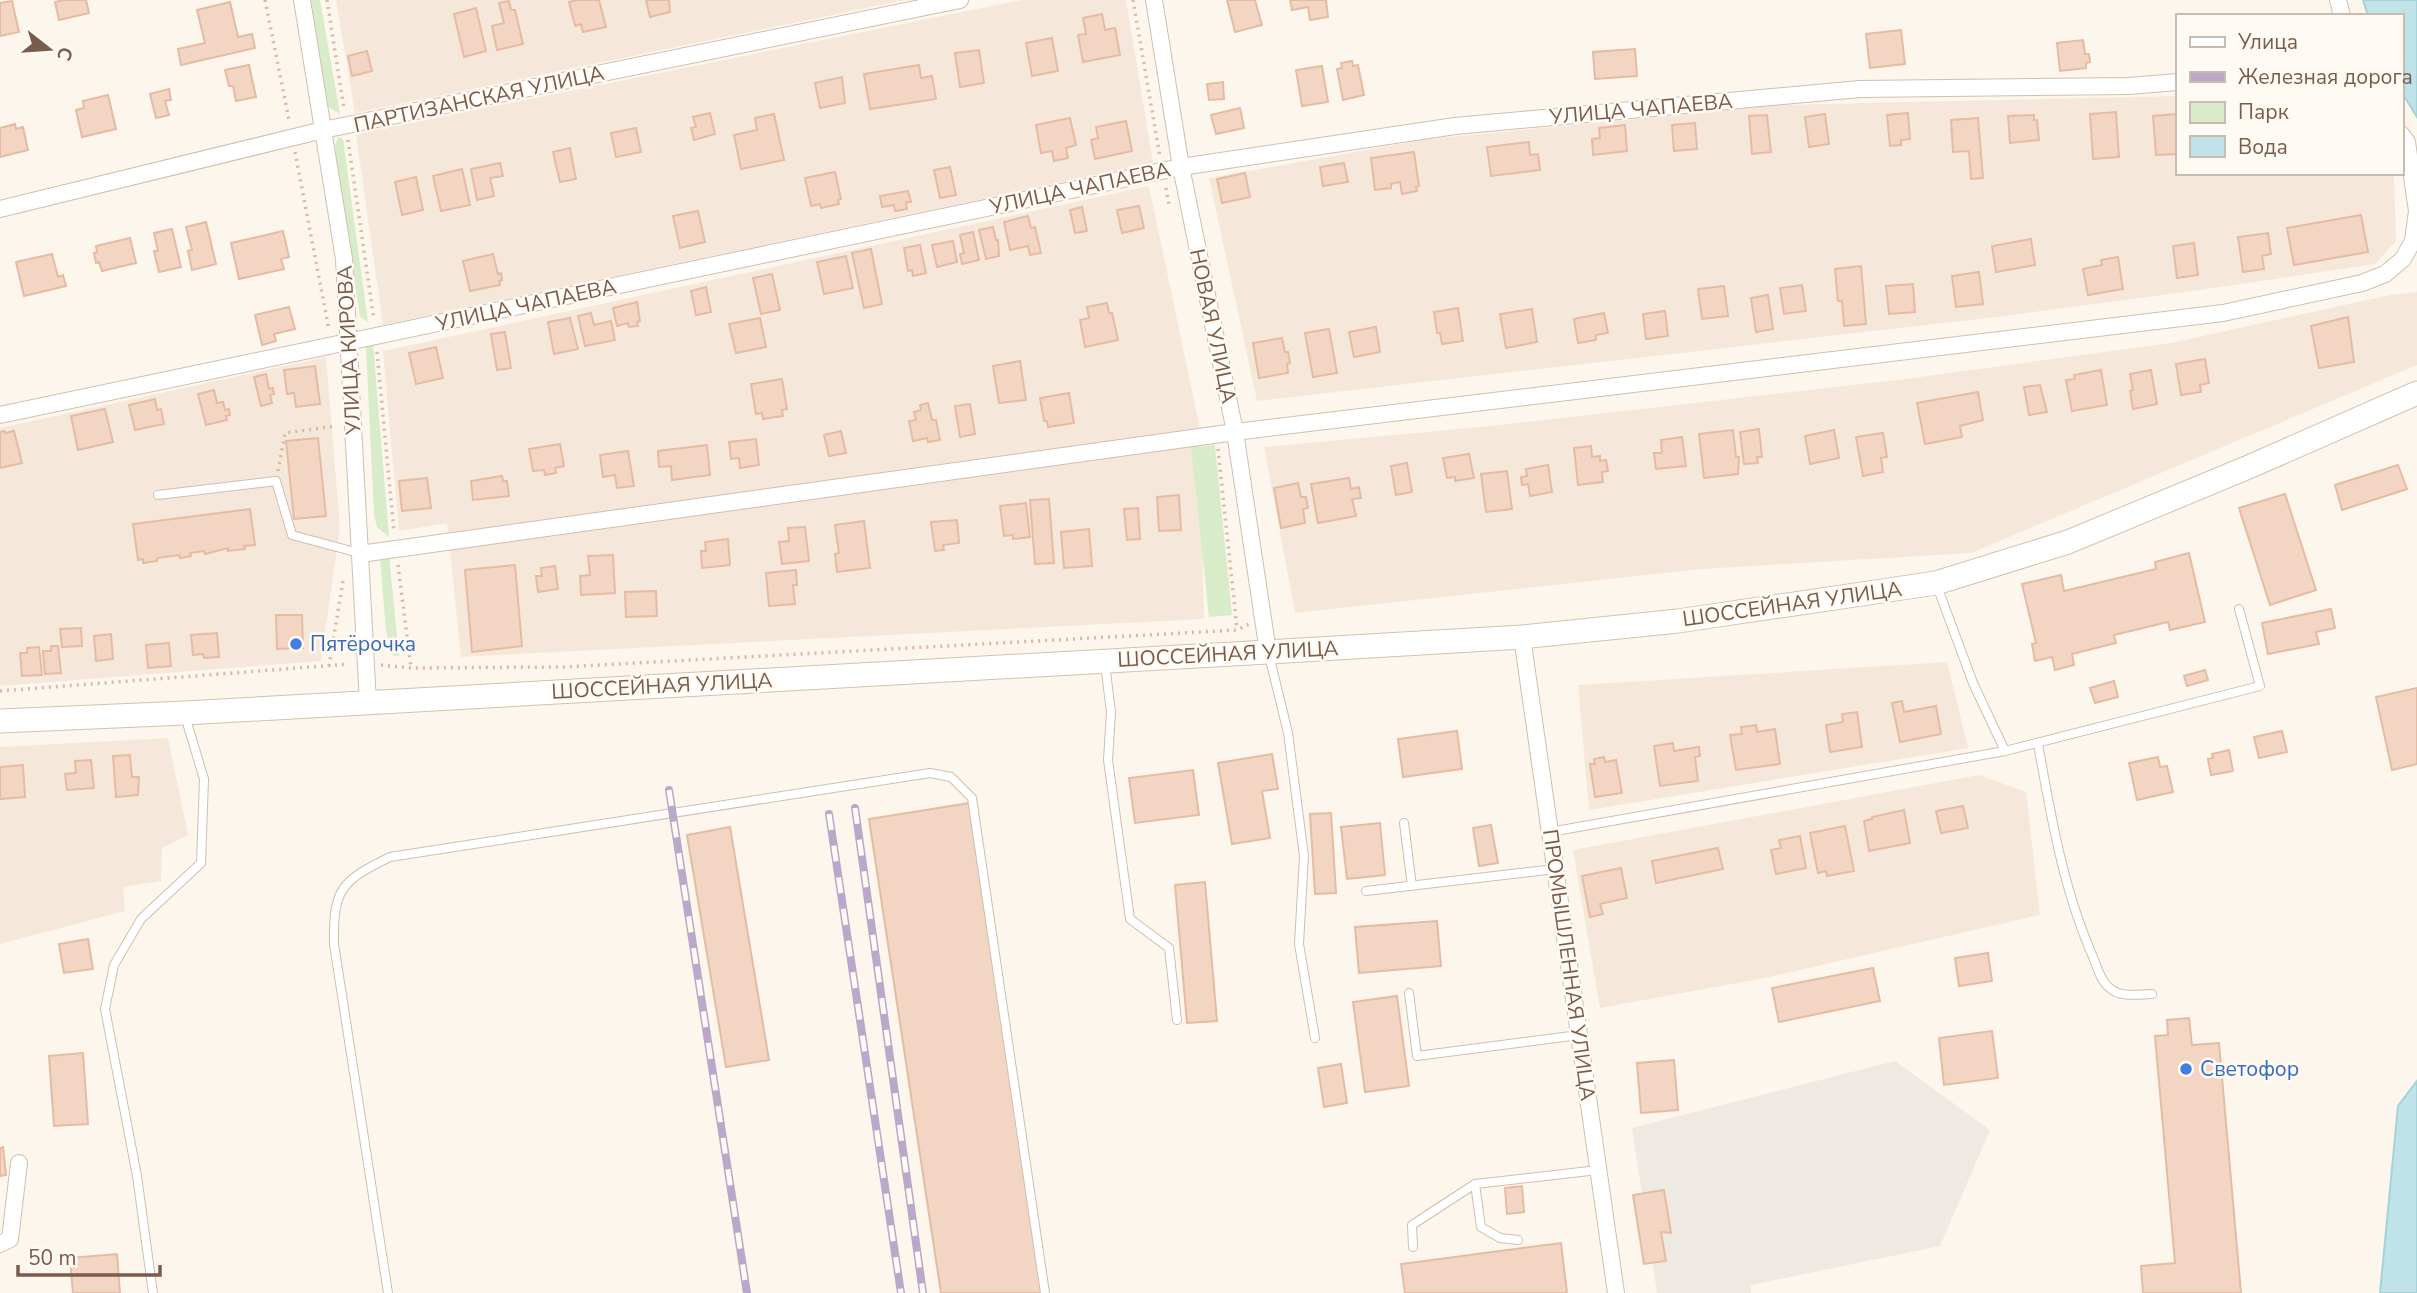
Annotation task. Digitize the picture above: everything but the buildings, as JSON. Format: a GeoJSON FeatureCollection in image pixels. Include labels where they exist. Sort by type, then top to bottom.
{"type":"FeatureCollection","features":[{"type":"Feature","properties":{"kind":"main road","name":"ШОССЕЙНАЯ УЛИЦА"},"geometry":{"type":"LineString","coordinates":[[0,721],[1268,652],[1522,636],[1678,621],[1936,583],[2068,542],[2417,393]]}},
{"type":"Feature","properties":{"kind":"street","name":"УЛИЦА КИРОВА"},"geometry":{"type":"LineString","coordinates":[[302,0],[344,259],[349,343],[354,552],[368,703]]}},
{"type":"Feature","properties":{"kind":"street","name":"ПАРТИЗАНСКАЯ УЛИЦА"},"geometry":{"type":"LineString","coordinates":[[0,209],[323,130],[960,0]]}},
{"type":"Feature","properties":{"kind":"street","name":"НОВАЯ УЛИЦА"},"geometry":{"type":"LineString","coordinates":[[1154,0],[1181,167],[1235,432],[1268,652]]}},
{"type":"Feature","properties":{"kind":"street","name":"УЛИЦА ЧАПАЕВА"},"geometry":{"type":"LineString","coordinates":[[0,415],[1181,167],[1455,126],[1860,89],[2129,86],[2176,82]]}},
{"type":"Feature","properties":{"kind":"street"},"geometry":{"type":"LineString","coordinates":[[354,552],[1235,432],[2223,313],[2362,283],[2385,274],[2403,259],[2413,242],[2417,211],[2407,142],[2403,137]]}},
{"type":"Feature","properties":{"kind":"street","name":"ПРОМЫШЛЕННАЯ УЛИЦА"},"geometry":{"type":"LineString","coordinates":[[1522,636],[1616,1293]]}},
{"type":"Feature","properties":{"kind":"street"},"geometry":{"type":"LineString","coordinates":[[0,1244],[10,1239],[19,1163]]}},
{"type":"Feature","properties":{"kind":"lane"},"geometry":{"type":"LineString","coordinates":[[158,495],[276,481],[292,534],[354,552]]}},
{"type":"Feature","properties":{"kind":"lane"},"geometry":{"type":"LineString","coordinates":[[1936,583],[1973,682],[2005,751]]}},
{"type":"Feature","properties":{"kind":"lane"},"geometry":{"type":"LineString","coordinates":[[1550,832],[2005,751],[2259,686],[2239,609]]}},
{"type":"Feature","properties":{"kind":"lane"},"geometry":{"type":"LineString","coordinates":[[1268,652],[1288,733],[1304,856],[1299,944],[1315,1038]]}},
{"type":"Feature","properties":{"kind":"lane"},"geometry":{"type":"LineString","coordinates":[[1104,661],[1111,712],[1108,760],[1130,919],[1169,948],[1177,1020]]}},
{"type":"Feature","properties":{"kind":"lane"},"geometry":{"type":"LineString","coordinates":[[153,1293],[137,1176],[105,1009],[114,965],[141,919],[201,863],[204,779],[184,713]]}},
{"type":"Feature","properties":{"kind":"lane"},"geometry":{"type":"LineString","coordinates":[[2038,744],[2055,839],[2069,893],[2103,980],[2110,989],[2120,994],[2152,994]]}},
{"type":"Feature","properties":{"kind":"lane"},"geometry":{"type":"LineString","coordinates":[[388,1293],[334,944],[333,915],[341,890],[359,872],[390,857],[930,773],[951,777],[972,798],[1045,1293]]}},
{"type":"Feature","properties":{"kind":"lane"},"geometry":{"type":"LineString","coordinates":[[1404,823],[1412,886]]}},
{"type":"Feature","properties":{"kind":"lane"},"geometry":{"type":"LineString","coordinates":[[1366,891],[1555,869]]}},
{"type":"Feature","properties":{"kind":"lane"},"geometry":{"type":"LineString","coordinates":[[1409,993],[1417,1056],[1579,1035]]}},
{"type":"Feature","properties":{"kind":"lane"},"geometry":{"type":"LineString","coordinates":[[1413,1247],[1412,1225],[1475,1184],[1598,1170]]}},
{"type":"Feature","properties":{"kind":"lane"},"geometry":{"type":"LineString","coordinates":[[1475,1184],[1481,1227],[1500,1238],[1518,1240]]}},
{"type":"Feature","properties":{"kind":"path"},"geometry":{"type":"LineString","coordinates":[[265,0],[332,346]]}},
{"type":"Feature","properties":{"kind":"path"},"geometry":{"type":"LineString","coordinates":[[1133,0],[1170,211]]}},
{"type":"Feature","properties":{"kind":"path"},"geometry":{"type":"LineString","coordinates":[[276,481],[285,433],[338,426]]}},
{"type":"Feature","properties":{"kind":"path"},"geometry":{"type":"LineString","coordinates":[[1217,435],[1237,630]]}},
{"type":"Feature","properties":{"kind":"path"},"geometry":{"type":"LineString","coordinates":[[329,666],[354,552]]}},
{"type":"Feature","properties":{"kind":"path"},"geometry":{"type":"LineString","coordinates":[[0,691],[366,663],[411,668],[563,667],[1237,630],[1263,616]]}},
{"type":"Feature","properties":{"kind":"shaded area"},"geometry":{"type":"Polygon","coordinates":[[[336,0],[905,0],[355,113],[336,0]]]}},
{"type":"Feature","properties":{"kind":"shaded area"},"geometry":{"type":"Polygon","coordinates":[[[1022,0],[1126,0],[1153,163],[383,325],[356,134],[1022,0]]]}},
{"type":"Feature","properties":{"kind":"shaded area"},"geometry":{"type":"Polygon","coordinates":[[[2176,96],[2176,175],[2394,175],[2396,241],[2375,264],[2200,290],[1997,317],[1257,401],[1209,178],[1428,139],[1781,105],[2176,96]]]}},
{"type":"Feature","properties":{"kind":"shaded area"},"geometry":{"type":"Polygon","coordinates":[[[1149,186],[1199,424],[1204,619],[461,657],[447,523],[399,531],[383,351],[1149,186]]]}},
{"type":"Feature","properties":{"kind":"shaded area"},"geometry":{"type":"Polygon","coordinates":[[[2417,292],[2417,365],[1971,553],[1702,569],[1295,613],[1264,447],[1491,426],[1898,380],[2171,343],[2390,295],[2417,292]]]}},
{"type":"Feature","properties":{"kind":"shaded area"},"geometry":{"type":"Polygon","coordinates":[[[326,357],[340,527],[321,661],[0,686],[0,428],[326,357]]]}},
{"type":"Feature","properties":{"kind":"shaded area"},"geometry":{"type":"Polygon","coordinates":[[[1947,662],[1968,748],[1589,810],[1578,685],[1947,662]]]}},
{"type":"Feature","properties":{"kind":"shaded area"},"geometry":{"type":"Polygon","coordinates":[[[168,738],[188,835],[162,848],[161,881],[123,887],[125,911],[0,944],[0,747],[168,738]]]}},
{"type":"Feature","properties":{"kind":"shaded area"},"geometry":{"type":"Polygon","coordinates":[[[1979,775],[2026,792],[2040,915],[1765,978],[1600,1008],[1573,850],[1979,775]]]}},
{"type":"Feature","properties":{"kind":"shaded area"},"geometry":{"type":"Polygon","coordinates":[[[1895,1061],[1990,1130],[1940,1246],[1751,1285],[1751,1293],[1657,1293],[1632,1128],[1895,1061]]]}},
{"type":"Feature","properties":{"kind":"green space"},"geometry":{"type":"Polygon","coordinates":[[[311,0],[320,0],[340,114],[328,107],[311,0]]]}},
{"type":"Feature","properties":{"kind":"green space"},"geometry":{"type":"Polygon","coordinates":[[[338,137],[343,139],[368,322],[360,317],[335,146],[338,137]]]}},
{"type":"Feature","properties":{"kind":"green space"},"geometry":{"type":"Polygon","coordinates":[[[373,343],[389,537],[377,527],[374,515],[366,347],[373,343]]]}},
{"type":"Feature","properties":{"kind":"green space"},"geometry":{"type":"Polygon","coordinates":[[[1215,445],[1232,615],[1209,617],[1191,447],[1215,445]]]}},
{"type":"Feature","properties":{"kind":"green space"},"geometry":{"type":"Polygon","coordinates":[[[389,556],[399,656],[393,656],[386,631],[380,558],[389,556]]]}},
{"type":"Feature","properties":{"kind":"water"},"geometry":{"type":"Polygon","coordinates":[[[2363,0],[2417,0],[2417,117],[2403,94],[2403,14],[2367,14],[2363,0]]]}},
{"type":"Feature","properties":{"kind":"water"},"geometry":{"type":"Polygon","coordinates":[[[2417,1081],[2417,1293],[2380,1293],[2398,1106],[2417,1081]]]}},
{"type":"Feature","properties":{"kind":"railway"},"geometry":{"type":"LineString","coordinates":[[669,790],[747,1293]]}},
{"type":"Feature","properties":{"kind":"railway"},"geometry":{"type":"LineString","coordinates":[[855,808],[923,1293]]}},
{"type":"Feature","properties":{"kind":"railway"},"geometry":{"type":"LineString","coordinates":[[829,814],[901,1293]]}},
{"type":"Feature","properties":{"kind":"place","name":"Пятёрочка"},"geometry":{"type":"Point","coordinates":[296,644]}},
{"type":"Feature","properties":{"kind":"place","name":"Светофор"},"geometry":{"type":"Point","coordinates":[2186,1069]}}]}
